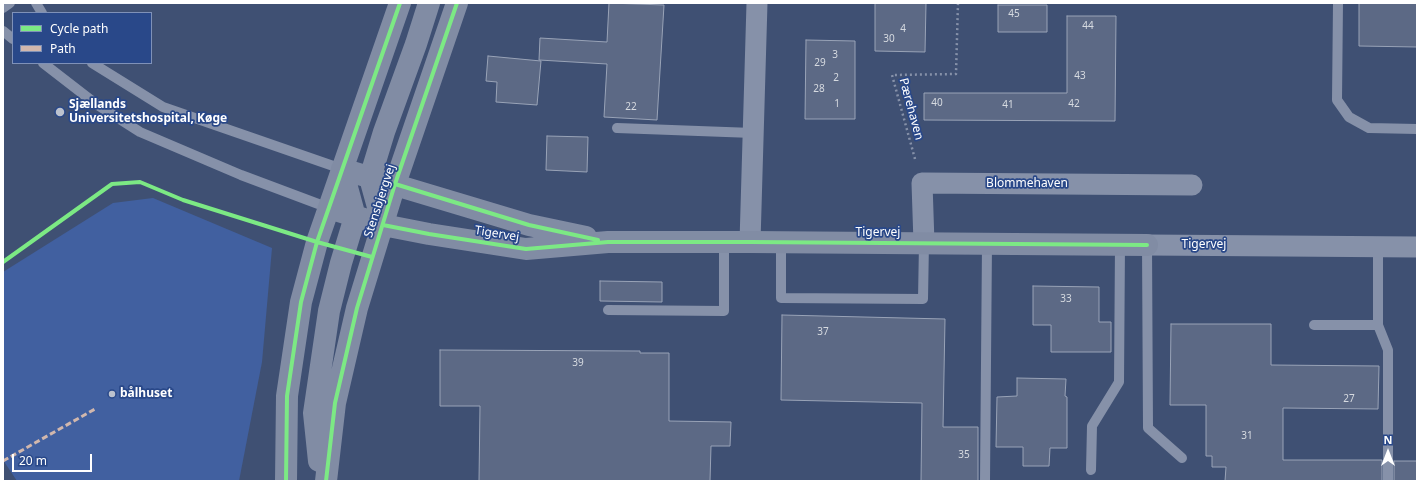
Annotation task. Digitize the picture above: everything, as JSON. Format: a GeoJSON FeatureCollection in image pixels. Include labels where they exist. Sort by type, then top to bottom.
{"type":"FeatureCollection","features":[{"type":"Feature","properties":{"kind":"street"},"geometry":{"type":"LineString","coordinates":[[286,481],[287,396],[301,302],[328,208],[400,3]]}},
{"type":"Feature","properties":{"kind":"street","name":"Stensbjergvej"},"geometry":{"type":"LineString","coordinates":[[383,225],[370,178],[384,132],[416,44],[429,3]]}},
{"type":"Feature","properties":{"kind":"street","name":"Stensbjergvej"},"geometry":{"type":"LineString","coordinates":[[326,481],[335,403],[357,308],[395,184],[457,3]]}},
{"type":"Feature","properties":{"kind":"street"},"geometry":{"type":"LineString","coordinates":[[750,242],[757,3]]}},
{"type":"Feature","properties":{"kind":"street","name":"Stensbjergvej"},"geometry":{"type":"LineString","coordinates":[[342,169],[395,184]]}},
{"type":"Feature","properties":{"kind":"street","name":"Stensbjergvej"},"geometry":{"type":"LineString","coordinates":[[321,481],[314,413],[329,311],[341,263],[355,217],[342,169]]}},
{"type":"Feature","properties":{"kind":"street"},"geometry":{"type":"LineString","coordinates":[[922,183],[924,243]]}},
{"type":"Feature","properties":{"kind":"street","name":"Blommehaven"},"geometry":{"type":"LineString","coordinates":[[922,183],[1192,185]]}},
{"type":"Feature","properties":{"kind":"street","name":"Tigervej"},"geometry":{"type":"LineString","coordinates":[[395,184],[529,225],[608,242]]}},
{"type":"Feature","properties":{"kind":"street","name":"Stensbjergvej"},"geometry":{"type":"LineString","coordinates":[[328,208],[383,225]]}},
{"type":"Feature","properties":{"kind":"street","name":"Tigervej"},"geometry":{"type":"LineString","coordinates":[[383,225],[428,234],[526,249],[608,242],[987,243],[1417,247]]}},
{"type":"Feature","properties":{"kind":"lane"},"geometry":{"type":"LineString","coordinates":[[3,8],[10,3]]}},
{"type":"Feature","properties":{"kind":"lane"},"geometry":{"type":"LineString","coordinates":[[36,3],[41,12]]}},
{"type":"Feature","properties":{"kind":"lane"},"geometry":{"type":"LineString","coordinates":[[1338,3],[1337,100],[1349,117],[1369,128],[1417,129]]}},
{"type":"Feature","properties":{"kind":"lane"},"geometry":{"type":"LineString","coordinates":[[3,31],[12,38]]}},
{"type":"Feature","properties":{"kind":"lane","name":"Stensbjergvej"},"geometry":{"type":"LineString","coordinates":[[44,64],[96,104],[140,132],[242,175],[328,208]]}},
{"type":"Feature","properties":{"kind":"lane","name":"Stensbjergvej"},"geometry":{"type":"LineString","coordinates":[[94,64],[163,106],[342,169]]}},
{"type":"Feature","properties":{"kind":"lane"},"geometry":{"type":"LineString","coordinates":[[617,128],[753,133]]}},
{"type":"Feature","properties":{"kind":"lane"},"geometry":{"type":"LineString","coordinates":[[608,310],[724,311],[724,242]]}},
{"type":"Feature","properties":{"kind":"lane"},"geometry":{"type":"LineString","coordinates":[[781,242],[781,298],[923,299],[924,243]]}},
{"type":"Feature","properties":{"kind":"lane"},"geometry":{"type":"LineString","coordinates":[[985,481],[987,243]]}},
{"type":"Feature","properties":{"kind":"lane"},"geometry":{"type":"LineString","coordinates":[[1092,470],[1092,426],[1119,382],[1120,244]]}},
{"type":"Feature","properties":{"kind":"lane"},"geometry":{"type":"LineString","coordinates":[[1147,245],[1148,428],[1182,458]]}},
{"type":"Feature","properties":{"kind":"lane"},"geometry":{"type":"LineString","coordinates":[[1378,246],[1378,326],[1388,350],[1388,481]]}},
{"type":"Feature","properties":{"kind":"lane"},"geometry":{"type":"LineString","coordinates":[[1314,326],[1378,326]]}},
{"type":"Feature","properties":{"kind":"shaded area"},"geometry":{"type":"Polygon","coordinates":[[[153,198],[272,248],[262,362],[239,481],[17,481],[3,460],[3,272],[113,203],[153,198]]]}},
{"type":"Feature","properties":{"kind":"building"},"geometry":{"type":"Polygon","coordinates":[[[609,3],[664,5],[657,120],[604,117],[607,64],[539,60],[540,38],[607,42],[609,3]]]}},
{"type":"Feature","properties":{"kind":"building"},"geometry":{"type":"Polygon","coordinates":[[[875,3],[926,3],[925,52],[875,51],[875,3]]]}},
{"type":"Feature","properties":{"kind":"building"},"geometry":{"type":"Polygon","coordinates":[[[1359,3],[1417,3],[1417,47],[1359,46],[1359,3]]]}},
{"type":"Feature","properties":{"kind":"building"},"geometry":{"type":"Polygon","coordinates":[[[998,5],[1047,5],[1047,32],[998,32],[998,5]]]}},
{"type":"Feature","properties":{"kind":"building"},"geometry":{"type":"Polygon","coordinates":[[[1067,16],[1116,16],[1115,121],[924,120],[924,93],[1067,93],[1067,16]]]}},
{"type":"Feature","properties":{"kind":"building"},"geometry":{"type":"Polygon","coordinates":[[[806,40],[855,41],[855,119],[805,119],[806,40]]]}},
{"type":"Feature","properties":{"kind":"building"},"geometry":{"type":"Polygon","coordinates":[[[488,56],[541,61],[537,105],[496,102],[497,82],[486,81],[488,56]]]}},
{"type":"Feature","properties":{"kind":"building"},"geometry":{"type":"Polygon","coordinates":[[[547,136],[588,137],[587,172],[546,170],[547,136]]]}},
{"type":"Feature","properties":{"kind":"building"},"geometry":{"type":"Polygon","coordinates":[[[600,281],[662,282],[662,302],[600,301],[600,281]]]}},
{"type":"Feature","properties":{"kind":"building"},"geometry":{"type":"Polygon","coordinates":[[[1033,286],[1099,287],[1099,322],[1111,322],[1111,352],[1051,352],[1051,325],[1033,325],[1033,286]]]}},
{"type":"Feature","properties":{"kind":"building"},"geometry":{"type":"Polygon","coordinates":[[[782,315],[945,319],[943,427],[978,427],[978,481],[921,481],[922,403],[781,400],[782,315]]]}},
{"type":"Feature","properties":{"kind":"building"},"geometry":{"type":"Polygon","coordinates":[[[1171,324],[1271,324],[1271,365],[1379,366],[1378,409],[1283,408],[1283,460],[1382,460],[1382,481],[1225,481],[1226,467],[1212,467],[1212,456],[1206,456],[1206,405],[1170,405],[1171,324]]]}},
{"type":"Feature","properties":{"kind":"building"},"geometry":{"type":"Polygon","coordinates":[[[440,350],[640,351],[640,353],[669,353],[669,421],[731,422],[730,446],[711,446],[710,481],[479,481],[480,406],[440,406],[440,350]]]}},
{"type":"Feature","properties":{"kind":"building"},"geometry":{"type":"Polygon","coordinates":[[[1017,378],[1066,379],[1065,396],[1067,397],[1067,448],[1050,448],[1049,466],[1023,466],[1023,447],[996,447],[997,397],[1017,396],[1017,378]]]}},
{"type":"Feature","properties":{"kind":"building"},"geometry":{"type":"Polygon","coordinates":[[[1394,461],[1417,461],[1417,481],[1394,481],[1394,461]]]}},
{"type":"Feature","properties":{"kind":"marked path"},"geometry":{"type":"LineString","coordinates":[[3,461],[95,409]]}},
{"type":"Feature","properties":{"kind":"cycle path"},"geometry":{"type":"LineString","coordinates":[[286,481],[287,396],[301,302],[317,242],[400,3]]}},
{"type":"Feature","properties":{"kind":"cycle path"},"geometry":{"type":"LineString","coordinates":[[326,481],[335,403],[357,308],[395,184],[457,3]]}},
{"type":"Feature","properties":{"kind":"cycle path"},"geometry":{"type":"LineString","coordinates":[[3,262],[112,184],[140,182],[183,200],[317,242],[372,257]]}},
{"type":"Feature","properties":{"kind":"cycle path"},"geometry":{"type":"LineString","coordinates":[[395,184],[529,225],[598,240]]}},
{"type":"Feature","properties":{"kind":"cycle path"},"geometry":{"type":"LineString","coordinates":[[383,225],[429,234],[526,249],[608,242],[1147,245]]}},
{"type":"Feature","properties":{"kind":"place","name":"Sjællands Universitetshospital, Køge"},"geometry":{"type":"Point","coordinates":[60,112]}},
{"type":"Feature","properties":{"kind":"place","name":"bålhuset"},"geometry":{"type":"Point","coordinates":[112,394]}}]}
